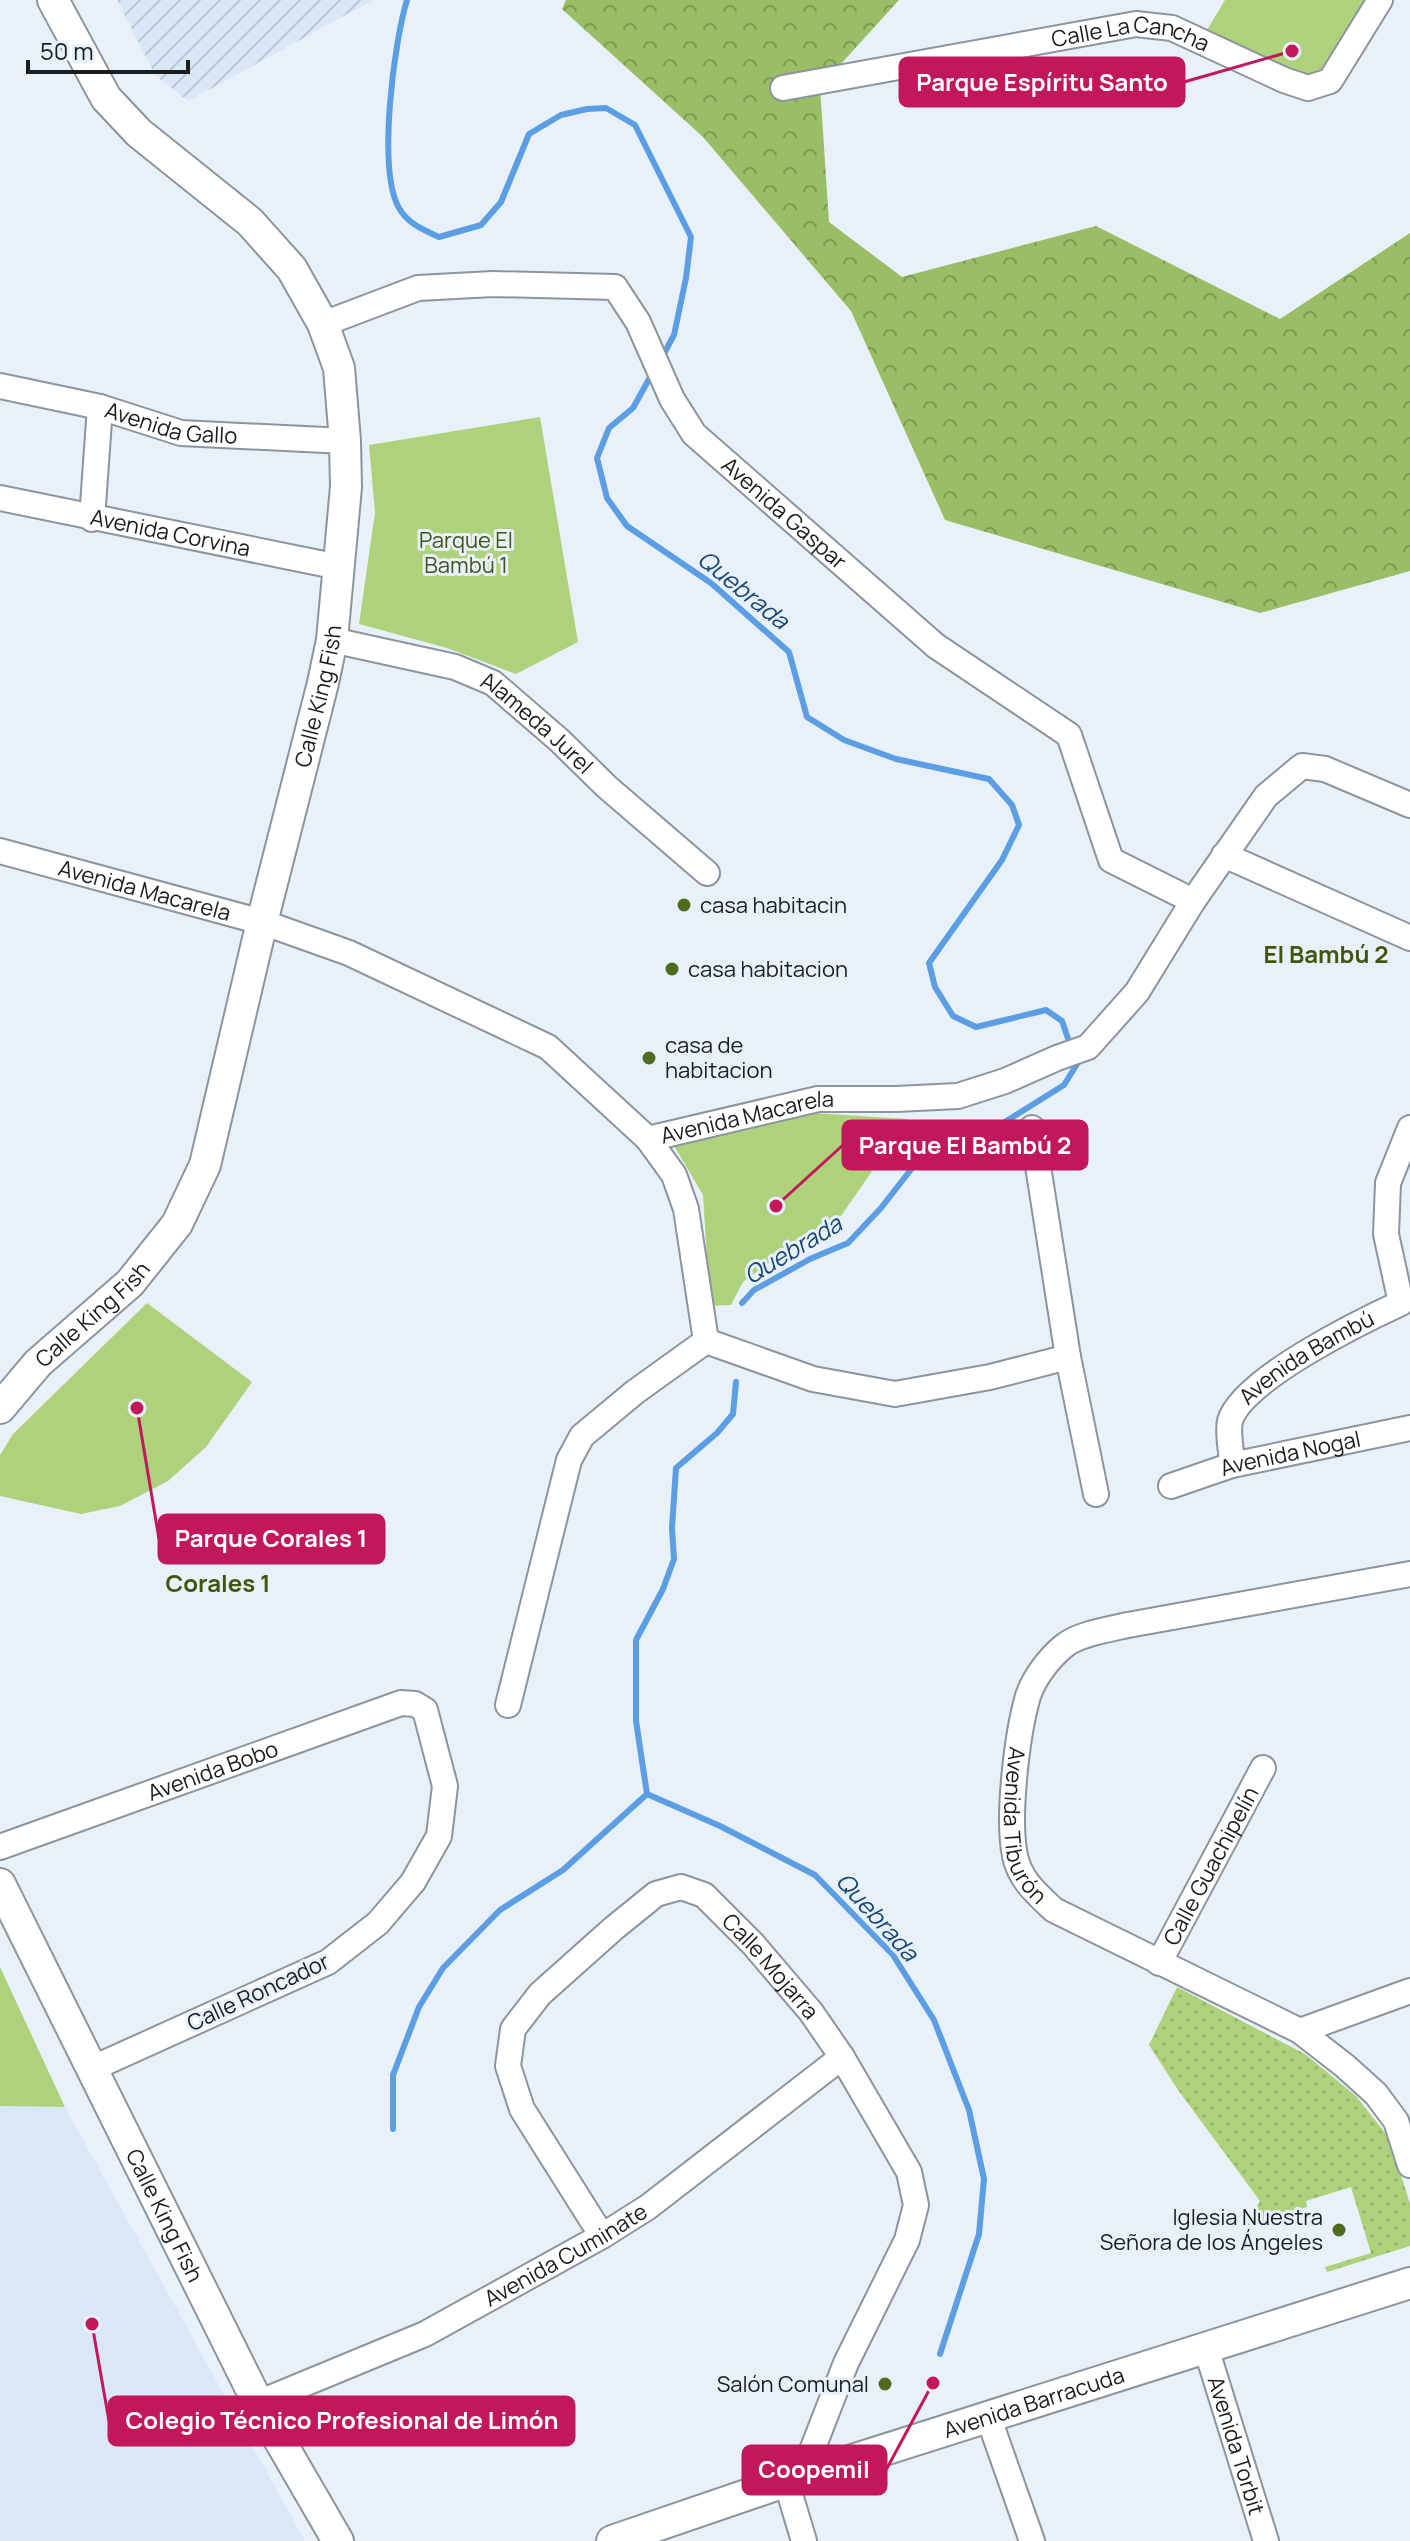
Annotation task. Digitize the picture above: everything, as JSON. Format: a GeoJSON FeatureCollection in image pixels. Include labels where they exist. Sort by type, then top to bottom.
{"type":"FeatureCollection","features":[{"type":"Feature","properties":{"kind":"street","name":"Calle King Fish"},"geometry":{"type":"LineString","coordinates":[[0,1408],[38,1363],[130,1283],[177,1224],[205,1165],[332,640],[346,487],[339,368],[323,324],[292,269],[250,222],[139,133],[106,98],[53,0]]}},
{"type":"Feature","properties":{"kind":"street","name":"Calle La Cancha"},"geometry":{"type":"LineString","coordinates":[[783,88],[1136,24],[1172,28],[1308,88],[1330,81],[1380,0]]}},
{"type":"Feature","properties":{"kind":"street","name":"Avenida Gaspar"},"geometry":{"type":"LineString","coordinates":[[323,324],[418,288],[493,284],[615,287],[638,322],[672,399],[694,434],[936,646],[1069,735],[1111,860],[1193,901]]}},
{"type":"Feature","properties":{"kind":"street","name":"Avenida Gallo"},"geometry":{"type":"LineString","coordinates":[[0,386],[100,407],[181,433],[345,441]]}},
{"type":"Feature","properties":{"kind":"street"},"geometry":{"type":"LineString","coordinates":[[92,519],[100,407]]}},
{"type":"Feature","properties":{"kind":"street","name":"Avenida Corvina"},"geometry":{"type":"LineString","coordinates":[[0,498],[339,567]]}},
{"type":"Feature","properties":{"kind":"street","name":"Alameda Jurel"},"geometry":{"type":"LineString","coordinates":[[332,640],[455,667],[493,683],[707,873]]}},
{"type":"Feature","properties":{"kind":"street","name":"Avenida Macarela"},"geometry":{"type":"LineString","coordinates":[[0,851],[262,922],[349,953],[548,1047],[648,1139],[818,1099],[958,1096],[1005,1081],[1088,1047],[1137,992],[1193,901],[1266,796],[1302,766],[1325,769],[1410,805]]}},
{"type":"Feature","properties":{"kind":"street"},"geometry":{"type":"LineString","coordinates":[[1224,855],[1410,938]]}},
{"type":"Feature","properties":{"kind":"street"},"geometry":{"type":"LineString","coordinates":[[1032,1128],[1068,1357],[1096,1494]]}},
{"type":"Feature","properties":{"kind":"street","name":"Avenida Bambú"},"geometry":{"type":"LineString","coordinates":[[1232,1465],[1230,1422],[1251,1392],[1365,1320],[1405,1302],[1386,1234],[1388,1183],[1410,1128]]}},
{"type":"Feature","properties":{"kind":"street"},"geometry":{"type":"LineString","coordinates":[[648,1139],[674,1175],[686,1209],[706,1341]]}},
{"type":"Feature","properties":{"kind":"street"},"geometry":{"type":"LineString","coordinates":[[706,1341],[813,1379],[895,1394],[990,1377],[1068,1357]]}},
{"type":"Feature","properties":{"kind":"street"},"geometry":{"type":"LineString","coordinates":[[508,1705],[569,1460],[582,1436],[635,1392],[706,1341]]}},
{"type":"Feature","properties":{"kind":"street","name":"Avenida Nogal"},"geometry":{"type":"LineString","coordinates":[[1171,1486],[1232,1465],[1410,1428]]}},
{"type":"Feature","properties":{"kind":"street","name":"Avenida Tiburón"},"geometry":{"type":"LineString","coordinates":[[1410,1574],[1128,1625],[1065,1644],[1043,1669],[1029,1693],[1017,1751],[1013,1827],[1015,1857],[1026,1884],[1054,1910],[1300,2031],[1356,2075],[1403,2119],[1410,2165]]}},
{"type":"Feature","properties":{"kind":"street","name":"Avenida Bobo"},"geometry":{"type":"LineString","coordinates":[[0,1847],[401,1703],[415,1704],[425,1710]]}},
{"type":"Feature","properties":{"kind":"street","name":"Calle Roncador"},"geometry":{"type":"LineString","coordinates":[[91,2069],[328,1962],[378,1923],[413,1882],[439,1836],[445,1786],[425,1710]]}},
{"type":"Feature","properties":{"kind":"street","name":"Calle Guachipelín"},"geometry":{"type":"LineString","coordinates":[[1159,1963],[1263,1768]]}},
{"type":"Feature","properties":{"kind":"street","name":"Calle King Fish"},"geometry":{"type":"LineString","coordinates":[[0,1884],[258,2403],[338,2541]]}},
{"type":"Feature","properties":{"kind":"street","name":"Calle Mojarra"},"geometry":{"type":"LineString","coordinates":[[602,2236],[522,2109],[508,2066],[513,2029],[540,1994],[656,1894],[681,1887],[704,1895],[763,1955],[811,2012],[842,2057],[909,2172],[916,2205],[907,2240],[846,2363],[794,2479]]}},
{"type":"Feature","properties":{"kind":"street"},"geometry":{"type":"LineString","coordinates":[[1300,2031],[1410,1991]]}},
{"type":"Feature","properties":{"kind":"street","name":"Avenida Cuminate"},"geometry":{"type":"LineString","coordinates":[[258,2403],[425,2334],[602,2236],[648,2207],[842,2057]]}},
{"type":"Feature","properties":{"kind":"street","name":"Avenida Barracuda"},"geometry":{"type":"LineString","coordinates":[[612,2541],[988,2416],[1410,2283]]}},
{"type":"Feature","properties":{"kind":"street","name":"Avenida Torbit"},"geometry":{"type":"LineString","coordinates":[[1206,2348],[1266,2541]]}},
{"type":"Feature","properties":{"kind":"street"},"geometry":{"type":"LineString","coordinates":[[988,2416],[1032,2541]]}},
{"type":"Feature","properties":{"kind":"street"},"geometry":{"type":"LineString","coordinates":[[794,2479],[804,2541]]}},
{"type":"Feature","properties":{"kind":"shaded area"},"geometry":{"type":"Polygon","coordinates":[[[117,0],[373,0],[188,101],[155,75],[117,0]]]}},
{"type":"Feature","properties":{"kind":"shaded area"},"geometry":{"type":"Polygon","coordinates":[[[0,2106],[65,2107],[305,2541],[0,2541],[0,2106]]]}},
{"type":"Feature","properties":{"kind":"green space"},"geometry":{"type":"Polygon","coordinates":[[[566,0],[899,0],[820,87],[829,222],[902,277],[1096,226],[1280,319],[1410,233],[1410,571],[1260,613],[945,520],[851,311],[703,137],[562,9],[566,0]]]}},
{"type":"Feature","properties":{"kind":"green space"},"geometry":{"type":"Polygon","coordinates":[[[1225,0],[1365,0],[1324,72],[1313,77],[1297,77],[1207,30],[1225,0]]]}},
{"type":"Feature","properties":{"kind":"green space","name":"Parque El Bambú 1"},"geometry":{"type":"Polygon","coordinates":[[[540,417],[578,642],[516,674],[447,648],[359,624],[375,513],[369,445],[540,417]]]}},
{"type":"Feature","properties":{"kind":"green space"},"geometry":{"type":"Polygon","coordinates":[[[813,1113],[908,1119],[841,1216],[811,1240],[769,1263],[743,1282],[731,1305],[710,1306],[703,1195],[673,1144],[813,1113]]]}},
{"type":"Feature","properties":{"kind":"green space"},"geometry":{"type":"Polygon","coordinates":[[[147,1303],[252,1382],[206,1447],[168,1481],[120,1506],[81,1514],[0,1496],[0,1455],[13,1434],[147,1303]]]}},
{"type":"Feature","properties":{"kind":"green space"},"geometry":{"type":"Polygon","coordinates":[[[0,1967],[65,2107],[0,2106],[0,1967]]]}},
{"type":"Feature","properties":{"kind":"green space"},"geometry":{"type":"Polygon","coordinates":[[[1177,1987],[1305,2054],[1356,2096],[1386,2134],[1403,2181],[1410,2204],[1410,2246],[1327,2272],[1325,2267],[1371,2253],[1351,2187],[1306,2201],[1307,2207],[1246,2226],[1260,2201],[1178,2090],[1149,2045],[1177,1987]]]}},
{"type":"Feature","properties":{"kind":"waterway","name":"Quebrada"},"geometry":{"type":"LineString","coordinates":[[407,0],[397,45],[388,137],[392,190],[403,214],[417,226],[439,237],[481,225],[501,202],[529,134],[561,115],[606,108],[635,125],[691,237],[674,335],[661,359]]}},
{"type":"Feature","properties":{"kind":"waterway","name":"Quebrada"},"geometry":{"type":"LineString","coordinates":[[653,372],[633,408],[609,428],[597,458],[607,498],[627,526],[711,583],[789,652],[807,717],[844,740],[896,759],[989,779],[1012,805],[1019,825],[1002,860],[929,963],[935,987],[953,1016],[976,1027],[1046,1010],[1062,1021],[1071,1047]]}},
{"type":"Feature","properties":{"kind":"waterway","name":"Quebrada"},"geometry":{"type":"LineString","coordinates":[[742,1303],[754,1290],[810,1259],[848,1243],[881,1208],[923,1154],[995,1128],[1064,1085],[1077,1064],[1075,1058]]}},
{"type":"Feature","properties":{"kind":"waterway","name":"Quebrada"},"geometry":{"type":"LineString","coordinates":[[647,1794],[636,1721],[636,1640],[663,1589],[674,1559],[672,1528],[676,1468],[717,1433],[733,1414],[736,1382]]}},
{"type":"Feature","properties":{"kind":"waterway","name":"Quebrada"},"geometry":{"type":"LineString","coordinates":[[647,1794],[720,1826],[815,1875],[893,1955],[934,2020],[969,2110],[984,2179],[979,2234],[940,2354]]}},
{"type":"Feature","properties":{"kind":"waterway"},"geometry":{"type":"LineString","coordinates":[[393,2129],[393,2075],[419,2007],[443,1968],[500,1910],[563,1870],[647,1794]]}},
{"type":"Feature","properties":{"kind":"place","name":"Parque Espíritu Santo"},"geometry":{"type":"Point","coordinates":[1292,51]}},
{"type":"Feature","properties":{"kind":"place","name":"casa habitacin"},"geometry":{"type":"Point","coordinates":[684,905]}},
{"type":"Feature","properties":{"kind":"place","name":"casa habitacion"},"geometry":{"type":"Point","coordinates":[672,969]}},
{"type":"Feature","properties":{"kind":"place","name":"casa de habitacion"},"geometry":{"type":"Point","coordinates":[649,1058]}},
{"type":"Feature","properties":{"kind":"place","name":"Parque El Bambú 2"},"geometry":{"type":"Point","coordinates":[776,1206]}},
{"type":"Feature","properties":{"kind":"place","name":"Parque Corales 1"},"geometry":{"type":"Point","coordinates":[137,1408]}},
{"type":"Feature","properties":{"kind":"place","name":"Iglesia Nuestra Señora de los Ángeles"},"geometry":{"type":"Point","coordinates":[1339,2230]}},
{"type":"Feature","properties":{"kind":"place","name":"Colegio Técnico Profesional de Limón"},"geometry":{"type":"Point","coordinates":[92,2324]}},
{"type":"Feature","properties":{"kind":"place","name":"Coopemil"},"geometry":{"type":"Point","coordinates":[933,2383]}},
{"type":"Feature","properties":{"kind":"place","name":"Salón Comunal"},"geometry":{"type":"Point","coordinates":[885,2384]}},
{"type":"Feature","properties":{"kind":"district","name":"El Bambú 2"},"geometry":{"type":"Point","coordinates":[1326,955]}},
{"type":"Feature","properties":{"kind":"district","name":"Corales 1"},"geometry":{"type":"Point","coordinates":[218,1584]}}]}
